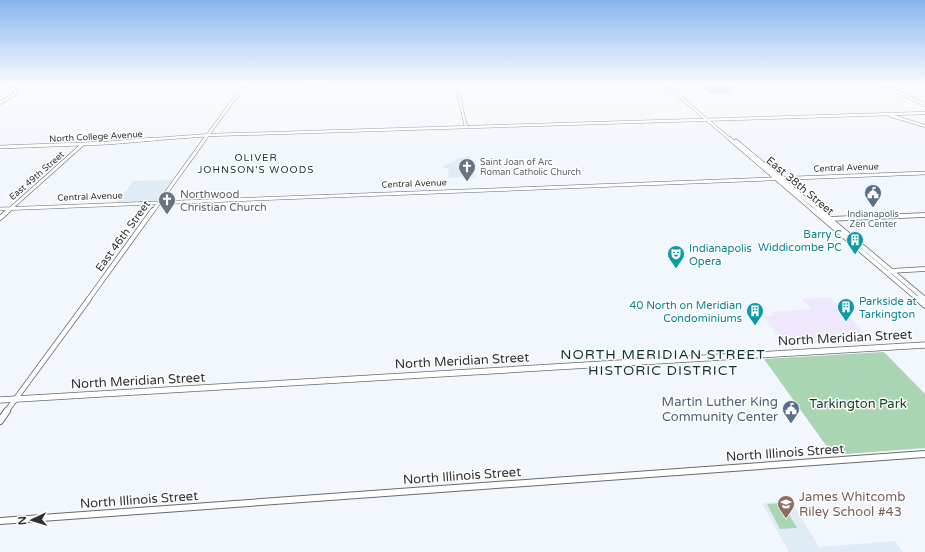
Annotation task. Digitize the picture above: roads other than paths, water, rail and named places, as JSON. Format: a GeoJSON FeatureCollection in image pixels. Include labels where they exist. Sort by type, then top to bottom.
{"type":"FeatureCollection","features":[{"type":"Feature","properties":{"kind":"main road","name":"East 46th Street"},"geometry":{"type":"LineString","coordinates":[[0,420],[227,109]]}},
{"type":"Feature","properties":{"kind":"main road"},"geometry":{"type":"LineString","coordinates":[[462,109],[466,127]]}},
{"type":"Feature","properties":{"kind":"main road","name":"East 38th Street"},"geometry":{"type":"LineString","coordinates":[[694,109],[925,305]]}},
{"type":"Feature","properties":{"kind":"main road","name":"East 38th Street"},"geometry":{"type":"LineString","coordinates":[[698,109],[925,299]]}},
{"type":"Feature","properties":{"kind":"main road","name":"North College Avenue"},"geometry":{"type":"LineString","coordinates":[[0,148],[82,145],[192,136],[925,113]]}},
{"type":"Feature","properties":{"kind":"main road"},"geometry":{"type":"LineString","coordinates":[[886,114],[925,126]]}},
{"type":"Feature","properties":{"kind":"main road","name":"East 49th Street"},"geometry":{"type":"LineString","coordinates":[[0,218],[82,145]]}},
{"type":"Feature","properties":{"kind":"main road","name":"Central Avenue"},"geometry":{"type":"LineString","coordinates":[[0,209],[925,173]]}},
{"type":"Feature","properties":{"kind":"main road"},"geometry":{"type":"LineString","coordinates":[[824,219],[925,215]]}},
{"type":"Feature","properties":{"kind":"main road"},"geometry":{"type":"LineString","coordinates":[[885,271],[925,269]]}},
{"type":"Feature","properties":{"kind":"main road","name":"North Meridian Street"},"geometry":{"type":"LineString","coordinates":[[0,400],[925,345]]}},
{"type":"Feature","properties":{"kind":"main road","name":"North Illinois Street"},"geometry":{"type":"LineString","coordinates":[[0,521],[925,454]]}},
{"type":"Feature","properties":{"kind":"place","name":"Saint Joan of Arc Roman Catholic Church"},"geometry":{"type":"Point","coordinates":[467,182]}},
{"type":"Feature","properties":{"kind":"place","name":"Indianapolis Zen Center"},"geometry":{"type":"Point","coordinates":[873,208]}},
{"type":"Feature","properties":{"kind":"place","name":"Northwood Christian Church"},"geometry":{"type":"Point","coordinates":[167,215]}},
{"type":"Feature","properties":{"kind":"place","name":"Barry C Widdicombe PC"},"geometry":{"type":"Point","coordinates":[855,255]}},
{"type":"Feature","properties":{"kind":"place","name":"Indianapolis Opera"},"geometry":{"type":"Point","coordinates":[676,269]}},
{"type":"Feature","properties":{"kind":"place","name":"Parkside at Tarkington"},"geometry":{"type":"Point","coordinates":[846,322]}},
{"type":"Feature","properties":{"kind":"place","name":"40 North on Meridian Condominiums"},"geometry":{"type":"Point","coordinates":[755,326]}},
{"type":"Feature","properties":{"kind":"place","name":"Martin Luther King Community Center"},"geometry":{"type":"Point","coordinates":[791,424]}},
{"type":"Feature","properties":{"kind":"place","name":"James Whitcomb Riley School #43"},"geometry":{"type":"Point","coordinates":[786,519]}},
{"type":"Feature","properties":{"kind":"district","name":"OLIVER JOHNSON'S WOODS"},"geometry":{"type":"Point","coordinates":[256,164]}},
{"type":"Feature","properties":{"kind":"district","name":"NORTH MERIDIAN STREET HISTORIC DISTRICT"},"geometry":{"type":"Point","coordinates":[663,362]}},
{"type":"Feature","properties":{"kind":"park label","name":"Tarkington Park"},"geometry":{"type":"Point","coordinates":[858,404]}}]}
